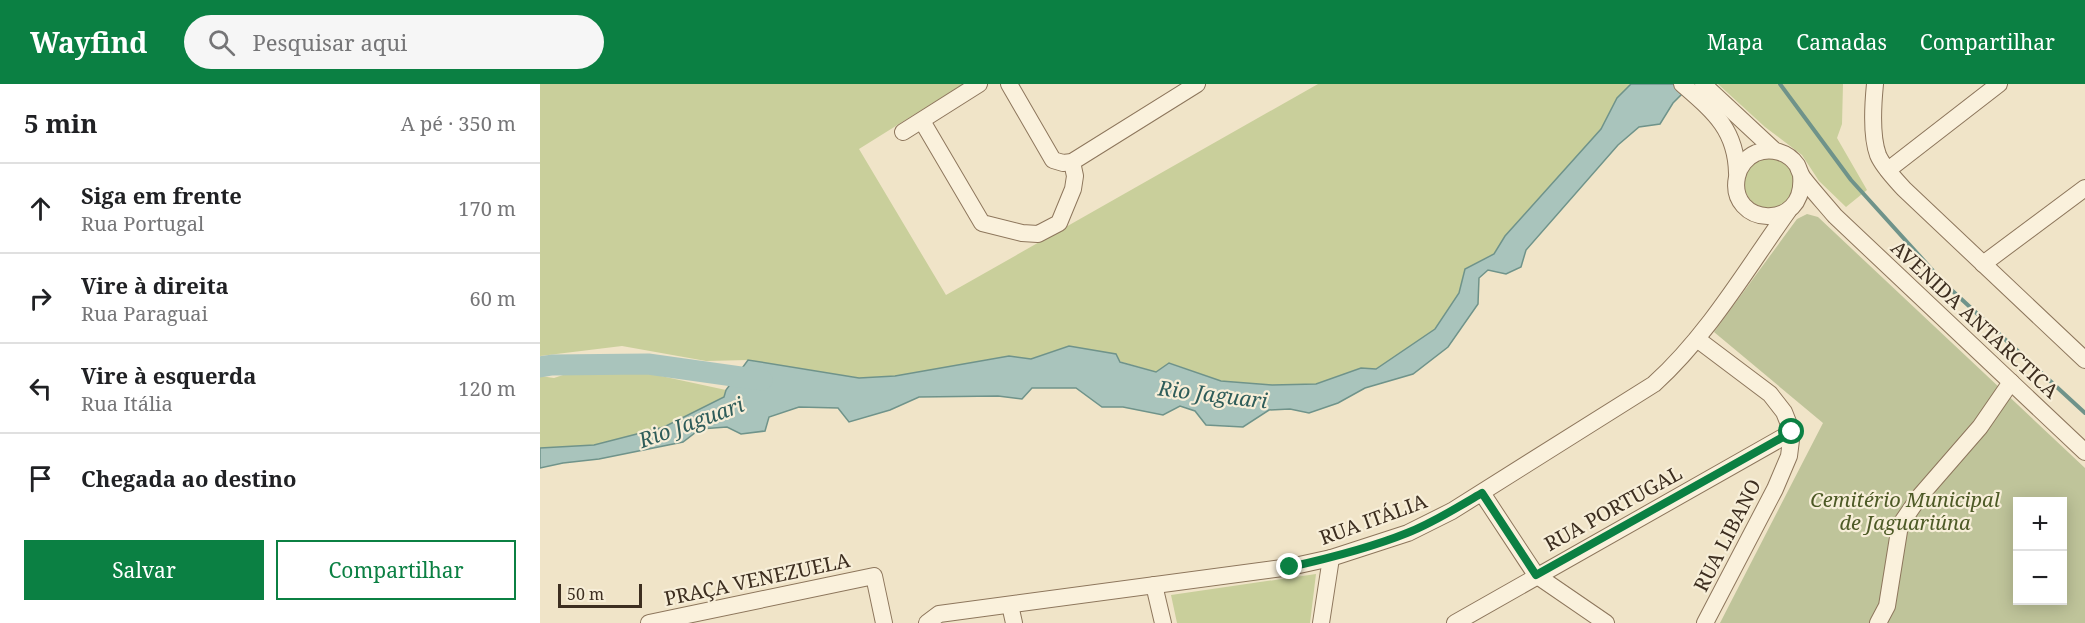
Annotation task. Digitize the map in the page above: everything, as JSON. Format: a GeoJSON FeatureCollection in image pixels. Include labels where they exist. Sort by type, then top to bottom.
{"type":"FeatureCollection","features":[{"type":"Feature","properties":{"kind":"street"},"geometry":{"type":"LineString","coordinates":[[903,132],[979,84]]}},
{"type":"Feature","properties":{"kind":"street"},"geometry":{"type":"LineString","coordinates":[[1009,84],[1053,160],[1062,163],[1072,162],[1197,84]]}},
{"type":"Feature","properties":{"kind":"street"},"geometry":{"type":"LineString","coordinates":[[1682,84],[1704,91],[1774,150],[1791,159],[1801,175],[1801,193],[1790,209],[1774,217],[1764,217],[1747,209],[1737,194],[1737,155],[1704,91]]}},
{"type":"Feature","properties":{"kind":"street"},"geometry":{"type":"LineString","coordinates":[[1875,84],[1874,128],[1878,155],[1887,170],[1904,189],[2085,360]]}},
{"type":"Feature","properties":{"kind":"street"},"geometry":{"type":"LineString","coordinates":[[1887,170],[1999,84]]}},
{"type":"Feature","properties":{"kind":"street"},"geometry":{"type":"LineString","coordinates":[[922,121],[982,223],[1022,233],[1038,234],[1059,223],[1073,189],[1075,176],[1072,162]]}},
{"type":"Feature","properties":{"kind":"street"},"geometry":{"type":"LineString","coordinates":[[1737,173],[1744,161],[1753,154],[1774,150]]}},
{"type":"Feature","properties":{"kind":"street","name":"AVENIDA ANTARCTICA"},"geometry":{"type":"LineString","coordinates":[[1801,175],[1835,216],[2085,452]]}},
{"type":"Feature","properties":{"kind":"street"},"geometry":{"type":"LineString","coordinates":[[1983,264],[2085,188]]}},
{"type":"Feature","properties":{"kind":"street","name":"AVENIDA ANTARCTICA"},"geometry":{"type":"LineString","coordinates":[[1790,209],[1803,206],[1816,207],[1835,216]]}},
{"type":"Feature","properties":{"kind":"street","name":"RUA ITÁLIA"},"geometry":{"type":"LineString","coordinates":[[927,623],[939,614],[1290,567],[1331,558],[1408,533],[1482,493],[1654,384],[1674,366],[1697,339],[1790,209]]}},
{"type":"Feature","properties":{"kind":"street"},"geometry":{"type":"LineString","coordinates":[[1697,339],[1770,394],[1784,412],[1792,432]]}},
{"type":"Feature","properties":{"kind":"street"},"geometry":{"type":"LineString","coordinates":[[1878,623],[1887,606],[1900,525],[1920,496],[1980,427],[2011,382]]}},
{"type":"Feature","properties":{"kind":"street","name":"RUA PORTUGAL"},"geometry":{"type":"LineString","coordinates":[[1455,623],[1536,575],[1792,432]]}},
{"type":"Feature","properties":{"kind":"street","name":"RUA LIBANO"},"geometry":{"type":"LineString","coordinates":[[1705,623],[1775,489],[1789,456],[1792,432]]}},
{"type":"Feature","properties":{"kind":"street"},"geometry":{"type":"LineString","coordinates":[[1482,493],[1536,575],[1606,623]]}},
{"type":"Feature","properties":{"kind":"street"},"geometry":{"type":"LineString","coordinates":[[1321,623],[1331,558]]}},
{"type":"Feature","properties":{"kind":"street","name":"PRAÇA VENEZUELA"},"geometry":{"type":"LineString","coordinates":[[649,623],[874,576],[884,623]]}},
{"type":"Feature","properties":{"kind":"street"},"geometry":{"type":"LineString","coordinates":[[1154,585],[1162,623]]}},
{"type":"Feature","properties":{"kind":"street"},"geometry":{"type":"LineString","coordinates":[[1010,605],[1014,623]]}},
{"type":"Feature","properties":{"kind":"green space"},"geometry":{"type":"Polygon","coordinates":[[[540,84],[963,84],[859,149],[946,295],[1318,84],[1631,84],[1617,98],[1601,129],[1505,236],[1494,254],[1465,269],[1459,293],[1435,329],[1376,369],[1361,368],[1316,384],[1272,385],[1221,381],[1170,363],[1156,372],[1069,346],[1031,359],[1009,356],[895,376],[859,378],[748,360],[706,361],[622,346],[540,356],[540,84]]]}},
{"type":"Feature","properties":{"kind":"green space"},"geometry":{"type":"Polygon","coordinates":[[[1718,84],[1843,84],[1842,124],[1837,138],[1867,190],[1846,207],[1819,181],[1802,155],[1765,127],[1718,84]]]}},
{"type":"Feature","properties":{"kind":"green space"},"geometry":{"type":"Polygon","coordinates":[[[1764,158],[1774,158],[1787,165],[1794,178],[1794,188],[1787,201],[1774,208],[1764,208],[1755,204],[1748,197],[1744,188],[1744,178],[1748,169],[1755,162],[1764,158]]]}},
{"type":"Feature","properties":{"kind":"green space","name":"Cemitério Municipal de Jaguariúna"},"geometry":{"type":"Polygon","coordinates":[[[1807,214],[1818,217],[2085,468],[2085,623],[1720,623],[1823,423],[1714,332],[1797,219],[1807,214]]]}},
{"type":"Feature","properties":{"kind":"green space"},"geometry":{"type":"Polygon","coordinates":[[[572,372],[647,373],[726,390],[724,397],[664,427],[594,445],[540,448],[540,376],[554,378],[572,372]]]}},
{"type":"Feature","properties":{"kind":"green space"},"geometry":{"type":"Polygon","coordinates":[[[1316,574],[1310,623],[1177,623],[1171,595],[1316,574]]]}},
{"type":"Feature","properties":{"kind":"water"},"geometry":{"type":"Polygon","coordinates":[[[1631,84],[1692,84],[1673,103],[1660,124],[1639,127],[1618,145],[1526,250],[1521,267],[1506,274],[1488,270],[1479,278],[1478,304],[1448,347],[1413,374],[1365,388],[1338,403],[1309,413],[1290,409],[1269,410],[1243,427],[1206,425],[1195,411],[1180,406],[1163,415],[1123,407],[1102,407],[1076,388],[1032,388],[1022,399],[998,396],[919,397],[890,410],[849,422],[838,408],[799,407],[769,417],[765,431],[741,434],[727,427],[700,429],[683,442],[540,468],[540,448],[594,445],[664,427],[724,397],[726,390],[748,360],[859,378],[895,376],[1009,356],[1031,359],[1069,346],[1116,354],[1120,362],[1156,372],[1169,363],[1221,381],[1272,385],[1316,384],[1361,368],[1376,369],[1435,329],[1459,293],[1465,269],[1494,254],[1505,236],[1601,129],[1617,98],[1631,84]]]}},
{"type":"Feature","properties":{"kind":"waterway"},"geometry":{"type":"LineString","coordinates":[[1780,84],[1851,180],[1945,284],[2085,413]]}},
{"type":"Feature","properties":{"kind":"waterway","name":"Rio Jaguari"},"geometry":{"type":"LineString","coordinates":[[540,367],[648,364],[762,380]]}},
{"type":"Feature","properties":{"kind":"route"},"geometry":{"type":"LineString","coordinates":[[1290,567],[1331,558],[1408,533],[1482,493],[1536,575],[1792,432]]}}]}
